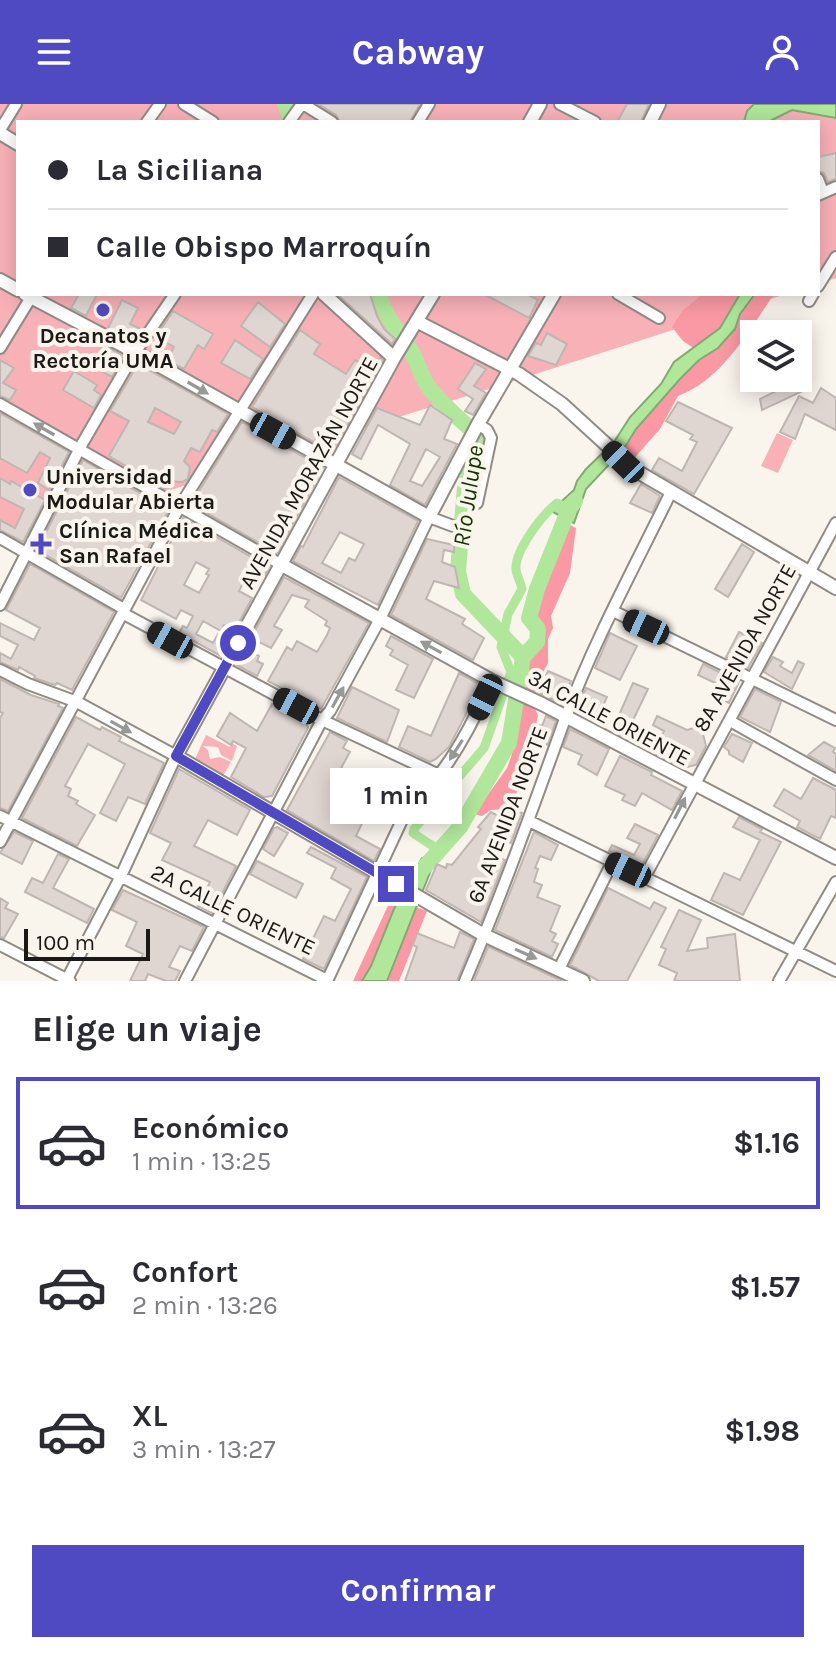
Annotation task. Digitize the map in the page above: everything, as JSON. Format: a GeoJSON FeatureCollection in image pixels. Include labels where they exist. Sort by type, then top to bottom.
{"type":"FeatureCollection","features":[{"type":"Feature","properties":{"kind":"main road"},"geometry":{"type":"LineString","coordinates":[[32,296],[429,517],[469,440],[553,296]]}},
{"type":"Feature","properties":{"kind":"main road"},"geometry":{"type":"LineString","coordinates":[[326,296],[397,355]]}},
{"type":"Feature","properties":{"kind":"main road","name":"AVENIDA MORAZÁN NORTE"},"geometry":{"type":"LineString","coordinates":[[176,756],[335,465],[432,296]]}},
{"type":"Feature","properties":{"kind":"main road"},"geometry":{"type":"LineString","coordinates":[[416,324],[510,370],[562,404],[623,462],[836,588]]}},
{"type":"Feature","properties":{"kind":"main road","name":"3A CALLE ORIENTE"},"geometry":{"type":"LineString","coordinates":[[282,565],[496,682],[836,858]]}},
{"type":"Feature","properties":{"kind":"main road"},"geometry":{"type":"LineString","coordinates":[[176,756],[484,935],[583,981]]}},
{"type":"Feature","properties":{"kind":"street"},"geometry":{"type":"LineString","coordinates":[[0,132],[16,104]]}},
{"type":"Feature","properties":{"kind":"street"},"geometry":{"type":"LineString","coordinates":[[184,104],[210,120]]}},
{"type":"Feature","properties":{"kind":"street"},"geometry":{"type":"LineString","coordinates":[[292,118],[303,104],[329,120]]}},
{"type":"Feature","properties":{"kind":"street"},"geometry":{"type":"LineString","coordinates":[[560,104],[591,120]]}},
{"type":"Feature","properties":{"kind":"street"},"geometry":{"type":"LineString","coordinates":[[820,194],[836,187]]}},
{"type":"Feature","properties":{"kind":"street"},"geometry":{"type":"LineString","coordinates":[[820,283],[836,257]]}},
{"type":"Feature","properties":{"kind":"street"},"geometry":{"type":"LineString","coordinates":[[0,348],[29,296]]}},
{"type":"Feature","properties":{"kind":"street"},"geometry":{"type":"LineString","coordinates":[[0,605],[79,449],[135,352],[174,296]]}},
{"type":"Feature","properties":{"kind":"street"},"geometry":{"type":"LineString","coordinates":[[0,842],[180,506],[312,296]]}},
{"type":"Feature","properties":{"kind":"street"},"geometry":{"type":"LineString","coordinates":[[621,296],[659,318]]}},
{"type":"Feature","properties":{"kind":"street"},"geometry":{"type":"LineString","coordinates":[[0,404],[282,565]]}},
{"type":"Feature","properties":{"kind":"street"},"geometry":{"type":"LineString","coordinates":[[477,503],[491,438],[479,423]]}},
{"type":"Feature","properties":{"kind":"street","name":"6A AVENIDA NORTE"},"geometry":{"type":"LineString","coordinates":[[465,981],[529,821],[566,717],[671,492]]}},
{"type":"Feature","properties":{"kind":"street"},"geometry":{"type":"LineString","coordinates":[[185,981],[322,720],[330,711],[380,619],[429,517],[453,526]]}},
{"type":"Feature","properties":{"kind":"street","name":"8A AVENIDA NORTE"},"geometry":{"type":"LineString","coordinates":[[644,878],[836,523]]}},
{"type":"Feature","properties":{"kind":"street"},"geometry":{"type":"LineString","coordinates":[[0,538],[224,669],[322,720],[439,775]]}},
{"type":"Feature","properties":{"kind":"street"},"geometry":{"type":"LineString","coordinates":[[613,611],[836,720]]}},
{"type":"Feature","properties":{"kind":"street"},"geometry":{"type":"LineString","coordinates":[[0,670],[77,702],[176,756],[120,878],[68,980],[0,945]]}},
{"type":"Feature","properties":{"kind":"street"},"geometry":{"type":"LineString","coordinates":[[327,980],[408,809],[461,745],[496,682]]}},
{"type":"Feature","properties":{"kind":"street"},"geometry":{"type":"LineString","coordinates":[[730,721],[836,780]]}},
{"type":"Feature","properties":{"kind":"street","name":"2A CALLE ORIENTE"},"geometry":{"type":"LineString","coordinates":[[0,816],[327,980]]}},
{"type":"Feature","properties":{"kind":"street"},"geometry":{"type":"LineString","coordinates":[[529,821],[836,971]]}},
{"type":"Feature","properties":{"kind":"street"},"geometry":{"type":"LineString","coordinates":[[559,969],[612,863]]}},
{"type":"Feature","properties":{"kind":"street"},"geometry":{"type":"LineString","coordinates":[[779,981],[836,882]]}},
{"type":"Feature","properties":{"kind":"shaded area"},"geometry":{"type":"Polygon","coordinates":[[[0,104],[836,104],[836,278],[820,283],[820,120],[16,120],[16,296],[780,296],[451,401],[471,423],[467,430],[434,406],[338,436],[343,440],[334,454],[328,450],[335,438],[328,440],[323,448],[316,444],[0,544],[0,104]]]}},
{"type":"Feature","properties":{"kind":"shaded area"},"geometry":{"type":"Polygon","coordinates":[[[754,104],[836,104],[836,118],[792,110],[772,120],[745,120],[747,111],[754,104]]]}},
{"type":"Feature","properties":{"kind":"shaded area"},"geometry":{"type":"Polygon","coordinates":[[[700,296],[739,296],[720,328],[695,349],[683,341],[672,327],[683,310],[700,296]]]}},
{"type":"Feature","properties":{"kind":"shaded area"},"geometry":{"type":"Polygon","coordinates":[[[739,296],[754,296],[740,314],[735,329],[718,348],[699,360],[680,379],[636,429],[623,450],[586,489],[574,523],[551,511],[574,490],[586,469],[614,442],[630,417],[661,384],[674,362],[720,328],[739,296]]]}},
{"type":"Feature","properties":{"kind":"shaded area"},"geometry":{"type":"Polygon","coordinates":[[[755,296],[773,296],[756,320],[740,320],[740,343],[733,353],[708,379],[678,396],[660,429],[630,463],[621,452],[636,429],[680,379],[699,360],[718,348],[735,329],[740,314],[755,296]]]}},
{"type":"Feature","properties":{"kind":"shaded area"},"geometry":{"type":"Polygon","coordinates":[[[777,433],[793,440],[778,473],[761,466],[777,433]]]}},
{"type":"Feature","properties":{"kind":"shaded area"},"geometry":{"type":"Polygon","coordinates":[[[570,525],[576,528],[570,573],[551,616],[553,628],[548,639],[548,663],[536,685],[535,709],[538,715],[524,776],[506,809],[491,810],[482,816],[474,814],[507,768],[512,754],[527,661],[540,648],[542,635],[535,611],[563,529],[570,525]]]}},
{"type":"Feature","properties":{"kind":"shaded area"},"geometry":{"type":"Polygon","coordinates":[[[206,735],[230,747],[232,743],[237,746],[232,761],[221,755],[218,747],[203,746],[208,750],[210,759],[220,757],[231,762],[223,776],[195,759],[206,735]]]}},
{"type":"Feature","properties":{"kind":"shaded area"},"geometry":{"type":"Polygon","coordinates":[[[434,855],[435,860],[387,981],[362,981],[394,909],[422,858],[434,855]]]}},
{"type":"Feature","properties":{"kind":"shaded area"},"geometry":{"type":"Polygon","coordinates":[[[392,897],[400,898],[371,966],[362,981],[353,981],[392,897]]]}},
{"type":"Feature","properties":{"kind":"shaded area"},"geometry":{"type":"Polygon","coordinates":[[[416,907],[427,911],[399,981],[388,981],[416,907]]]}},
{"type":"Feature","properties":{"kind":"building"},"geometry":{"type":"Polygon","coordinates":[[[318,104],[420,104],[411,120],[339,120],[318,104]]]}},
{"type":"Feature","properties":{"kind":"building"},"geometry":{"type":"Polygon","coordinates":[[[627,104],[649,104],[642,120],[618,120],[627,104]]]}},
{"type":"Feature","properties":{"kind":"building"},"geometry":{"type":"Polygon","coordinates":[[[836,153],[836,179],[828,182],[820,172],[820,157],[836,153]]]}},
{"type":"Feature","properties":{"kind":"building"},"geometry":{"type":"Polygon","coordinates":[[[78,296],[96,296],[86,316],[71,308],[78,296]]]}},
{"type":"Feature","properties":{"kind":"building"},"geometry":{"type":"Polygon","coordinates":[[[339,296],[371,296],[384,329],[395,339],[392,344],[339,296]]]}},
{"type":"Feature","properties":{"kind":"building"},"geometry":{"type":"Polygon","coordinates":[[[488,296],[531,296],[538,300],[529,318],[488,296]]]}},
{"type":"Feature","properties":{"kind":"building"},"geometry":{"type":"Polygon","coordinates":[[[122,300],[138,308],[130,324],[141,329],[133,341],[108,328],[122,300]]]}},
{"type":"Feature","properties":{"kind":"building"},"geometry":{"type":"Polygon","coordinates":[[[258,302],[285,324],[270,347],[241,326],[258,302]]]}},
{"type":"Feature","properties":{"kind":"building"},"geometry":{"type":"Polygon","coordinates":[[[173,311],[213,334],[204,349],[198,345],[184,369],[167,360],[174,347],[156,337],[173,311]]]}},
{"type":"Feature","properties":{"kind":"building"},"geometry":{"type":"Polygon","coordinates":[[[300,330],[320,344],[314,354],[346,374],[355,360],[372,369],[380,357],[383,360],[342,435],[323,428],[314,442],[252,407],[300,330]]]}},
{"type":"Feature","properties":{"kind":"building"},"geometry":{"type":"Polygon","coordinates":[[[547,333],[567,344],[556,365],[528,356],[536,343],[541,345],[547,333]]]}},
{"type":"Feature","properties":{"kind":"building"},"geometry":{"type":"Polygon","coordinates":[[[235,340],[263,359],[250,379],[221,363],[235,340]]]}},
{"type":"Feature","properties":{"kind":"building"},"geometry":{"type":"Polygon","coordinates":[[[103,345],[124,356],[112,377],[92,366],[103,345]]]}},
{"type":"Feature","properties":{"kind":"building"},"geometry":{"type":"Polygon","coordinates":[[[0,360],[14,368],[3,383],[16,390],[10,400],[0,396],[0,360]]]}},
{"type":"Feature","properties":{"kind":"building"},"geometry":{"type":"Polygon","coordinates":[[[475,363],[486,369],[474,386],[486,393],[473,415],[465,411],[473,399],[458,389],[475,363]]]}},
{"type":"Feature","properties":{"kind":"building"},"geometry":{"type":"Polygon","coordinates":[[[138,364],[228,414],[217,432],[212,430],[200,452],[191,448],[184,461],[190,467],[188,479],[170,481],[165,489],[109,456],[129,421],[110,411],[138,364]],[[155,408],[148,422],[174,434],[181,422],[155,408]]]}},
{"type":"Feature","properties":{"kind":"building"},"geometry":{"type":"Polygon","coordinates":[[[74,371],[97,385],[94,390],[101,395],[94,408],[63,390],[74,371]]]}},
{"type":"Feature","properties":{"kind":"building"},"geometry":{"type":"Polygon","coordinates":[[[821,388],[836,398],[836,430],[805,414],[795,439],[780,432],[799,396],[813,403],[821,388]]]}},
{"type":"Feature","properties":{"kind":"building"},"geometry":{"type":"Polygon","coordinates":[[[774,392],[800,392],[762,410],[760,399],[774,392]]]}},
{"type":"Feature","properties":{"kind":"building"},"geometry":{"type":"Polygon","coordinates":[[[678,402],[732,428],[694,494],[652,470],[659,458],[682,471],[697,442],[690,439],[693,435],[666,421],[678,402]]]}},
{"type":"Feature","properties":{"kind":"building"},"geometry":{"type":"Polygon","coordinates":[[[430,405],[452,420],[444,439],[457,444],[425,505],[390,485],[410,444],[378,425],[361,459],[352,454],[377,408],[420,425],[430,405]],[[426,449],[410,481],[422,486],[440,457],[426,449]]]}},
{"type":"Feature","properties":{"kind":"building"},"geometry":{"type":"Polygon","coordinates":[[[0,413],[69,452],[49,490],[38,483],[50,458],[40,452],[27,473],[0,458],[0,413]]]}},
{"type":"Feature","properties":{"kind":"building"},"geometry":{"type":"Polygon","coordinates":[[[242,422],[323,468],[277,553],[191,504],[242,422]]]}},
{"type":"Feature","properties":{"kind":"building"},"geometry":{"type":"Polygon","coordinates":[[[83,460],[169,510],[121,598],[37,550],[83,460]]]}},
{"type":"Feature","properties":{"kind":"building"},"geometry":{"type":"Polygon","coordinates":[[[339,477],[418,521],[378,605],[293,561],[339,477]],[[340,532],[322,563],[341,573],[349,558],[355,561],[364,544],[340,532]]]}},
{"type":"Feature","properties":{"kind":"building"},"geometry":{"type":"Polygon","coordinates":[[[0,478],[45,500],[23,542],[0,530],[0,520],[15,528],[24,509],[0,497],[0,478]]]}},
{"type":"Feature","properties":{"kind":"building"},"geometry":{"type":"Polygon","coordinates":[[[641,484],[660,496],[652,513],[630,503],[641,484]]]}},
{"type":"Feature","properties":{"kind":"building"},"geometry":{"type":"Polygon","coordinates":[[[183,518],[269,567],[265,575],[261,573],[256,581],[247,576],[239,591],[252,598],[235,630],[224,625],[221,631],[203,621],[196,634],[213,643],[218,634],[229,640],[221,656],[179,633],[183,626],[187,628],[193,616],[181,610],[176,619],[141,600],[183,518]],[[196,562],[184,585],[199,593],[209,569],[196,562]]]}},
{"type":"Feature","properties":{"kind":"building"},"geometry":{"type":"Polygon","coordinates":[[[427,539],[454,545],[454,552],[444,550],[442,562],[455,567],[459,588],[434,581],[426,599],[465,619],[462,624],[484,638],[473,660],[391,615],[427,539]]]}},
{"type":"Feature","properties":{"kind":"building"},"geometry":{"type":"Polygon","coordinates":[[[742,544],[754,552],[728,597],[715,589],[742,544]]]}},
{"type":"Feature","properties":{"kind":"building"},"geometry":{"type":"Polygon","coordinates":[[[30,564],[114,612],[72,690],[34,678],[19,667],[18,670],[0,662],[0,653],[11,659],[18,645],[0,636],[0,623],[34,640],[40,628],[6,610],[30,564]]]}},
{"type":"Feature","properties":{"kind":"building"},"geometry":{"type":"Polygon","coordinates":[[[284,577],[369,623],[321,709],[268,681],[287,647],[292,650],[297,641],[317,652],[327,635],[330,628],[325,625],[327,621],[305,607],[309,600],[292,595],[274,626],[282,630],[271,648],[251,638],[284,577]]]}},
{"type":"Feature","properties":{"kind":"building"},"geometry":{"type":"Polygon","coordinates":[[[739,632],[762,643],[748,668],[726,657],[739,632]]]}},
{"type":"Feature","properties":{"kind":"building"},"geometry":{"type":"Polygon","coordinates":[[[610,633],[637,646],[620,680],[595,668],[610,633]]]}},
{"type":"Feature","properties":{"kind":"building"},"geometry":{"type":"Polygon","coordinates":[[[391,636],[433,659],[414,698],[396,690],[408,665],[390,655],[393,650],[386,646],[391,636]]]}},
{"type":"Feature","properties":{"kind":"building"},"geometry":{"type":"Polygon","coordinates":[[[245,649],[259,656],[257,661],[263,664],[257,676],[237,665],[245,649]]]}},
{"type":"Feature","properties":{"kind":"building"},"geometry":{"type":"Polygon","coordinates":[[[773,657],[783,662],[780,666],[792,673],[798,661],[804,664],[792,689],[764,672],[773,657]]]}},
{"type":"Feature","properties":{"kind":"building"},"geometry":{"type":"Polygon","coordinates":[[[703,664],[739,682],[729,703],[720,699],[726,688],[698,675],[703,664]]]}},
{"type":"Feature","properties":{"kind":"building"},"geometry":{"type":"Polygon","coordinates":[[[548,671],[571,681],[561,704],[538,692],[548,671]]]}},
{"type":"Feature","properties":{"kind":"building"},"geometry":{"type":"Polygon","coordinates":[[[459,673],[481,685],[449,747],[430,762],[399,747],[408,726],[431,736],[459,673]]]}},
{"type":"Feature","properties":{"kind":"building"},"geometry":{"type":"Polygon","coordinates":[[[0,679],[63,708],[8,811],[0,808],[0,718],[3,713],[0,712],[0,679]]]}},
{"type":"Feature","properties":{"kind":"building"},"geometry":{"type":"Polygon","coordinates":[[[633,683],[648,689],[625,737],[612,731],[633,683]]]}},
{"type":"Feature","properties":{"kind":"building"},"geometry":{"type":"Polygon","coordinates":[[[352,687],[399,710],[387,742],[337,718],[352,687]]]}},
{"type":"Feature","properties":{"kind":"building"},"geometry":{"type":"Polygon","coordinates":[[[586,688],[607,697],[596,722],[576,712],[586,688]]]}},
{"type":"Feature","properties":{"kind":"building"},"geometry":{"type":"Polygon","coordinates":[[[755,689],[781,702],[770,732],[740,717],[755,689]]]}},
{"type":"Feature","properties":{"kind":"building"},"geometry":{"type":"Polygon","coordinates":[[[272,704],[306,721],[308,728],[272,796],[264,797],[231,777],[246,748],[233,741],[231,745],[217,736],[230,713],[257,731],[272,704]]]}},
{"type":"Feature","properties":{"kind":"building"},"geometry":{"type":"Polygon","coordinates":[[[546,716],[556,721],[547,745],[536,740],[539,725],[542,726],[546,716]]]}},
{"type":"Feature","properties":{"kind":"building"},"geometry":{"type":"Polygon","coordinates":[[[657,716],[687,730],[701,726],[706,746],[696,765],[683,768],[654,752],[664,731],[653,725],[657,716]]]}},
{"type":"Feature","properties":{"kind":"building"},"geometry":{"type":"Polygon","coordinates":[[[76,717],[100,730],[102,727],[121,737],[119,741],[164,763],[145,804],[128,797],[116,821],[100,813],[125,764],[88,744],[65,786],[71,789],[68,796],[78,801],[76,804],[95,815],[77,846],[22,818],[76,717]]]}},
{"type":"Feature","properties":{"kind":"building"},"geometry":{"type":"Polygon","coordinates":[[[570,729],[609,749],[597,775],[578,764],[582,755],[563,747],[570,729]]]}},
{"type":"Feature","properties":{"kind":"building"},"geometry":{"type":"Polygon","coordinates":[[[330,732],[347,741],[343,748],[350,752],[341,768],[348,771],[338,788],[371,804],[356,836],[380,849],[374,861],[287,810],[330,732]]]}},
{"type":"Feature","properties":{"kind":"building"},"geometry":{"type":"Polygon","coordinates":[[[732,734],[752,743],[743,762],[724,747],[732,734]]]}},
{"type":"Feature","properties":{"kind":"building"},"geometry":{"type":"Polygon","coordinates":[[[824,742],[835,748],[836,771],[808,755],[824,742]]]}},
{"type":"Feature","properties":{"kind":"building"},"geometry":{"type":"Polygon","coordinates":[[[620,756],[682,791],[672,810],[642,793],[635,806],[622,800],[625,795],[605,786],[620,756]]]}},
{"type":"Feature","properties":{"kind":"building"},"geometry":{"type":"Polygon","coordinates":[[[179,769],[250,810],[237,835],[208,820],[194,846],[236,866],[212,913],[198,906],[210,882],[162,860],[171,843],[150,833],[179,769]]]}},
{"type":"Feature","properties":{"kind":"building"},"geometry":{"type":"Polygon","coordinates":[[[813,778],[836,790],[836,818],[831,816],[820,839],[797,827],[800,821],[774,806],[784,789],[801,799],[813,778]]]}},
{"type":"Feature","properties":{"kind":"building"},"geometry":{"type":"Polygon","coordinates":[[[514,809],[522,813],[511,843],[495,835],[488,853],[505,860],[481,922],[426,890],[437,864],[446,868],[447,864],[452,865],[491,812],[502,818],[514,809]]]}},
{"type":"Feature","properties":{"kind":"building"},"geometry":{"type":"Polygon","coordinates":[[[739,817],[781,842],[743,915],[711,900],[724,873],[740,880],[760,840],[733,827],[739,817]]]}},
{"type":"Feature","properties":{"kind":"building"},"geometry":{"type":"Polygon","coordinates":[[[635,824],[658,835],[641,867],[609,851],[612,845],[634,855],[640,844],[627,838],[635,824]]]}},
{"type":"Feature","properties":{"kind":"building"},"geometry":{"type":"Polygon","coordinates":[[[277,827],[288,833],[274,856],[263,849],[277,827]]]}},
{"type":"Feature","properties":{"kind":"building"},"geometry":{"type":"Polygon","coordinates":[[[14,832],[33,841],[22,864],[0,853],[14,832]]]}},
{"type":"Feature","properties":{"kind":"building"},"geometry":{"type":"Polygon","coordinates":[[[534,832],[558,845],[551,860],[540,856],[534,882],[542,885],[537,897],[560,906],[550,931],[556,934],[552,941],[558,944],[552,957],[495,930],[534,832]]]}},
{"type":"Feature","properties":{"kind":"building"},"geometry":{"type":"Polygon","coordinates":[[[311,847],[367,877],[324,969],[303,959],[324,916],[335,921],[351,889],[331,878],[336,868],[307,853],[311,847]]]}},
{"type":"Feature","properties":{"kind":"building"},"geometry":{"type":"Polygon","coordinates":[[[58,854],[69,859],[53,888],[94,909],[87,923],[25,892],[32,878],[43,883],[58,854]]]}},
{"type":"Feature","properties":{"kind":"building"},"geometry":{"type":"Polygon","coordinates":[[[257,861],[303,884],[296,898],[250,874],[257,861]]]}},
{"type":"Feature","properties":{"kind":"building"},"geometry":{"type":"Polygon","coordinates":[[[608,888],[650,909],[654,902],[666,908],[627,981],[599,981],[570,965],[608,888]]]}},
{"type":"Feature","properties":{"kind":"building"},"geometry":{"type":"Polygon","coordinates":[[[123,890],[204,927],[192,951],[180,946],[169,967],[180,971],[175,981],[148,974],[145,981],[130,981],[143,954],[126,946],[137,922],[112,910],[123,890]]]}},
{"type":"Feature","properties":{"kind":"building"},"geometry":{"type":"Polygon","coordinates":[[[0,898],[8,903],[5,908],[18,914],[4,938],[0,937],[0,898]]]}},
{"type":"Feature","properties":{"kind":"building"},"geometry":{"type":"Polygon","coordinates":[[[679,910],[701,920],[687,951],[708,948],[707,938],[735,934],[740,981],[674,981],[677,973],[659,965],[666,949],[661,947],[679,910]]]}},
{"type":"Feature","properties":{"kind":"building"},"geometry":{"type":"Polygon","coordinates":[[[460,932],[474,939],[457,981],[405,981],[417,947],[413,945],[417,933],[454,948],[460,932]]]}},
{"type":"Feature","properties":{"kind":"building"},"geometry":{"type":"Polygon","coordinates":[[[489,947],[562,981],[474,981],[489,947]]]}},
{"type":"Feature","properties":{"kind":"waterway","name":"Río Julupe"},"geometry":{"type":"LineString","coordinates":[[285,104],[291,120]]}},
{"type":"Feature","properties":{"kind":"waterway","name":"Río Julupe"},"geometry":{"type":"LineString","coordinates":[[380,296],[388,317],[410,349],[430,389],[480,438],[465,487],[458,571],[463,594],[523,657]]}},
{"type":"Feature","properties":{"kind":"waterway"},"geometry":{"type":"LineString","coordinates":[[421,871],[460,827],[509,743],[523,657],[537,642],[538,629],[529,618],[537,589],[575,501]]}},
{"type":"Feature","properties":{"kind":"waterway"},"geometry":{"type":"LineString","coordinates":[[439,850],[413,833],[414,829],[484,748],[511,672],[501,647],[508,614],[522,589],[516,570],[520,553],[537,524],[557,503],[569,509]]}},
{"type":"Feature","properties":{"kind":"place","name":"Decanatos y Rectoría UMA"},"geometry":{"type":"Point","coordinates":[103,310]}},
{"type":"Feature","properties":{"kind":"place","name":"Universidad Modular Abierta"},"geometry":{"type":"Point","coordinates":[30,490]}},
{"type":"Feature","properties":{"kind":"place","name":"Clínica Médica San Rafael"},"geometry":{"type":"Point","coordinates":[41,544]}},
{"type":"Feature","properties":{"kind":"route"},"geometry":{"type":"LineString","coordinates":[[238,643],[176,756],[396,884]]}}]}
